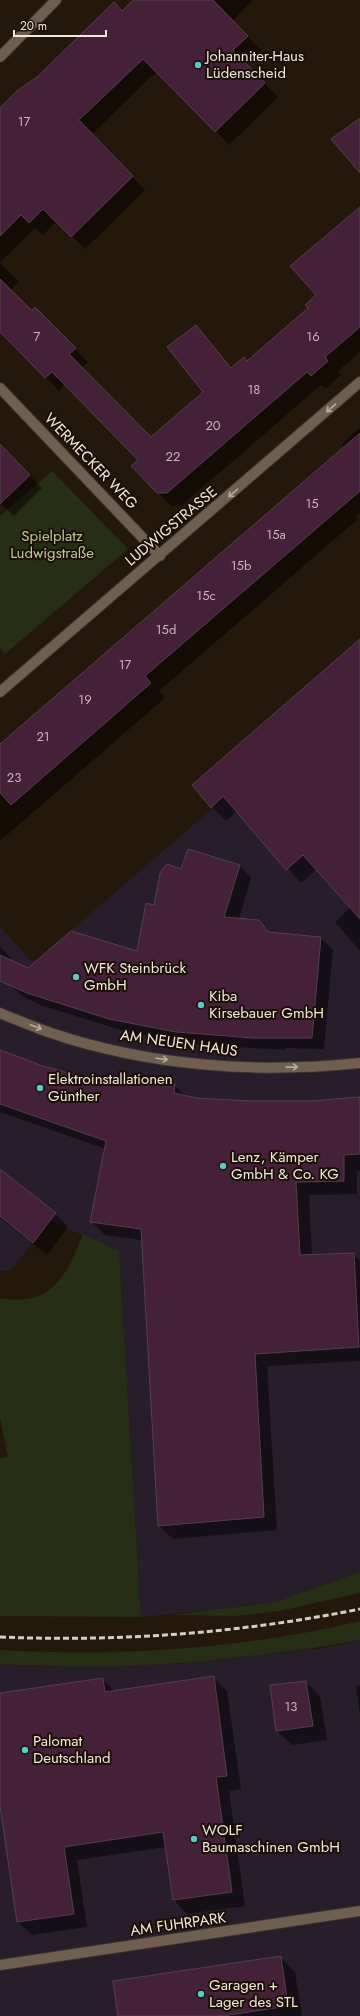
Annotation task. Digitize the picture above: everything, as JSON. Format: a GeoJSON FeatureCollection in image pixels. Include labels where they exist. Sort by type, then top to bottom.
{"type":"FeatureCollection","features":[{"type":"Feature","properties":{"kind":"street"},"geometry":{"type":"LineString","coordinates":[[0,57],[56,0]]}},
{"type":"Feature","properties":{"kind":"street","name":"LUDWIGSTRASSE"},"geometry":{"type":"LineString","coordinates":[[0,692],[160,556],[360,382]]}},
{"type":"Feature","properties":{"kind":"street","name":"WERMECKER WEG"},"geometry":{"type":"LineString","coordinates":[[0,388],[160,556]]}},
{"type":"Feature","properties":{"kind":"street","name":"AM NEUEN HAUS"},"geometry":{"type":"LineString","coordinates":[[0,1013],[51,1033],[153,1058],[225,1067],[328,1066],[360,1063]]}},
{"type":"Feature","properties":{"kind":"street","name":"AM FUHRPARK"},"geometry":{"type":"LineString","coordinates":[[0,1966],[360,1911]]}},
{"type":"Feature","properties":{"kind":"shaded area"},"geometry":{"type":"Polygon","coordinates":[[[360,639],[360,1572],[275,1602],[141,1617],[119,1251],[50,1221],[11,1270],[0,1272],[0,926],[33,963],[213,808],[192,785],[360,639]]]}},
{"type":"Feature","properties":{"kind":"shaded area"},"geometry":{"type":"Polygon","coordinates":[[[360,1640],[360,2016],[0,2016],[0,1664],[41,1667],[176,1664],[323,1648],[360,1640]]]}},
{"type":"Feature","properties":{"kind":"green space","name":"Spielplatz Ludwigstraße"},"geometry":{"type":"Polygon","coordinates":[[[52,471],[128,549],[5,654],[0,648],[0,516],[52,471]]]}},
{"type":"Feature","properties":{"kind":"green space"},"geometry":{"type":"Polygon","coordinates":[[[83,1234],[119,1251],[141,1617],[0,1616],[0,1459],[8,1457],[0,1418],[0,1298],[18,1300],[33,1298],[45,1293],[55,1286],[63,1276],[70,1263],[83,1234]]]}},
{"type":"Feature","properties":{"kind":"green space"},"geometry":{"type":"Polygon","coordinates":[[[360,1572],[360,1593],[280,1611],[235,1616],[172,1615],[275,1602],[360,1572]]]}},
{"type":"Feature","properties":{"kind":"green space"},"geometry":{"type":"Polygon","coordinates":[[[360,1621],[360,1640],[322,1647],[226,1659],[97,1667],[0,1664],[0,1650],[90,1652],[181,1649],[316,1631],[360,1621]]]}},
{"type":"Feature","properties":{"kind":"building"},"geometry":{"type":"Polygon","coordinates":[[[133,0],[213,0],[248,36],[233,50],[265,83],[215,132],[143,59],[79,120],[133,176],[71,237],[43,209],[29,223],[21,215],[0,236],[0,108],[18,90],[37,77],[114,2],[122,11],[133,0]]]}},
{"type":"Feature","properties":{"kind":"building"},"geometry":{"type":"Polygon","coordinates":[[[360,118],[360,173],[331,139],[360,118]]]}},
{"type":"Feature","properties":{"kind":"building"},"geometry":{"type":"Polygon","coordinates":[[[360,207],[360,327],[325,357],[328,361],[311,376],[307,372],[167,493],[157,493],[131,466],[138,460],[52,372],[45,378],[0,332],[0,279],[32,311],[35,307],[76,348],[69,354],[151,437],[203,392],[167,347],[196,325],[231,368],[244,357],[247,361],[308,308],[305,305],[316,295],[290,266],[360,207]]]}},
{"type":"Feature","properties":{"kind":"building"},"geometry":{"type":"Polygon","coordinates":[[[360,433],[360,491],[145,676],[151,683],[11,805],[0,793],[0,744],[360,433]]]}},
{"type":"Feature","properties":{"kind":"building"},"geometry":{"type":"Polygon","coordinates":[[[0,444],[30,475],[0,504],[0,444]]]}},
{"type":"Feature","properties":{"kind":"building"},"geometry":{"type":"Polygon","coordinates":[[[360,639],[360,919],[303,855],[286,870],[223,796],[211,808],[192,785],[360,639]]]}},
{"type":"Feature","properties":{"kind":"building"},"geometry":{"type":"Polygon","coordinates":[[[188,849],[240,865],[224,917],[259,920],[268,932],[321,937],[312,1038],[253,1038],[176,1032],[109,1019],[27,993],[0,981],[0,955],[28,968],[71,931],[137,951],[146,903],[154,905],[160,873],[167,864],[181,869],[188,849]]]}},
{"type":"Feature","properties":{"kind":"building"},"geometry":{"type":"Polygon","coordinates":[[[0,1050],[43,1066],[108,1084],[150,1085],[151,1080],[175,1084],[174,1093],[196,1098],[250,1101],[311,1101],[360,1097],[360,1154],[344,1155],[344,1181],[296,1182],[300,1255],[354,1253],[359,1347],[255,1354],[264,1517],[158,1526],[141,1229],[90,1222],[106,1141],[0,1104],[0,1050]]]}},
{"type":"Feature","properties":{"kind":"building"},"geometry":{"type":"Polygon","coordinates":[[[0,1169],[56,1213],[33,1243],[0,1216],[0,1169]]]}},
{"type":"Feature","properties":{"kind":"building"},"geometry":{"type":"Polygon","coordinates":[[[214,1676],[227,1776],[216,1777],[232,1892],[173,1900],[163,1832],[64,1847],[74,1914],[17,1922],[0,1806],[0,1693],[103,1678],[105,1692],[214,1676]]]}},
{"type":"Feature","properties":{"kind":"building"},"geometry":{"type":"Polygon","coordinates":[[[306,1681],[313,1726],[276,1731],[270,1685],[306,1681]]]}},
{"type":"Feature","properties":{"kind":"building","name":"Garagen + Lager des STL"},"geometry":{"type":"Polygon","coordinates":[[[281,1956],[288,2006],[223,2016],[118,2016],[113,1981],[281,1956]]]}},
{"type":"Feature","properties":{"kind":"railway"},"geometry":{"type":"LineString","coordinates":[[0,1637],[91,1638],[181,1634],[271,1624],[360,1609]]}},
{"type":"Feature","properties":{"kind":"place","name":"Johanniter-Haus Lüdenscheid"},"geometry":{"type":"Point","coordinates":[198,65]}},
{"type":"Feature","properties":{"kind":"place","name":"WFK Steinbrück GmbH"},"geometry":{"type":"Point","coordinates":[76,977]}},
{"type":"Feature","properties":{"kind":"place","name":"Kiba Kirsebauer GmbH"},"geometry":{"type":"Point","coordinates":[201,1005]}},
{"type":"Feature","properties":{"kind":"place","name":"Elektroinstallationen Günther"},"geometry":{"type":"Point","coordinates":[40,1088]}},
{"type":"Feature","properties":{"kind":"place","name":"Lenz, Kämper GmbH & Co. KG"},"geometry":{"type":"Point","coordinates":[223,1166]}},
{"type":"Feature","properties":{"kind":"place","name":"Palomat Deutschland"},"geometry":{"type":"Point","coordinates":[25,1750]}},
{"type":"Feature","properties":{"kind":"place","name":"WOLF Baumaschinen GmbH"},"geometry":{"type":"Point","coordinates":[194,1839]}},
{"type":"Feature","properties":{"kind":"place","name":"Garagen + Lager des STL"},"geometry":{"type":"Point","coordinates":[201,1994]}}]}
